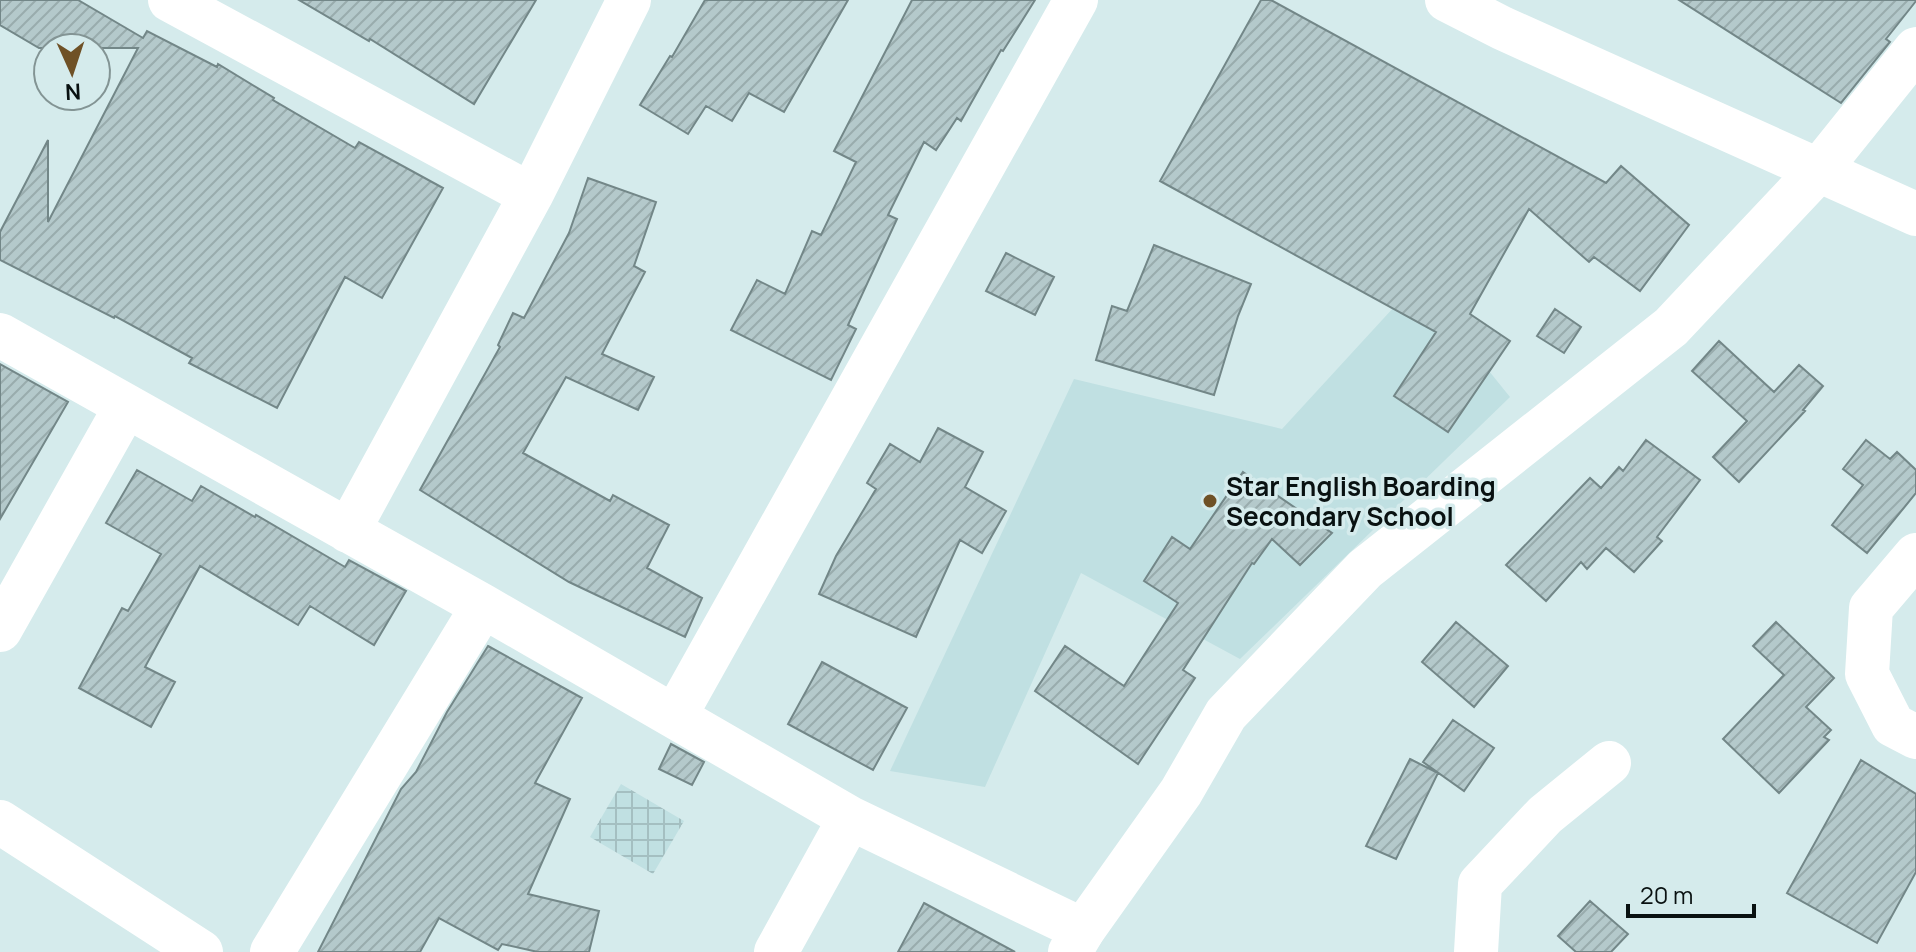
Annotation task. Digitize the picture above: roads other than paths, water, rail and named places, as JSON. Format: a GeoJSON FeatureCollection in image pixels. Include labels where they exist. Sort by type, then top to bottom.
{"type":"FeatureCollection","features":[{"type":"Feature","properties":{"kind":"street"},"geometry":{"type":"LineString","coordinates":[[170,0],[531,195]]}},
{"type":"Feature","properties":{"kind":"street"},"geometry":{"type":"LineString","coordinates":[[348,531],[531,195],[629,0]]}},
{"type":"Feature","properties":{"kind":"street"},"geometry":{"type":"LineString","coordinates":[[675,716],[1076,0]]}},
{"type":"Feature","properties":{"kind":"street"},"geometry":{"type":"LineString","coordinates":[[1447,0],[1510,14],[1818,171],[1916,214]]}},
{"type":"Feature","properties":{"kind":"street"},"geometry":{"type":"LineString","coordinates":[[0,335],[125,408],[483,606],[850,818],[1076,941],[1181,792],[1226,714],[1365,569],[1671,327],[1818,171],[1916,49]]}},
{"type":"Feature","properties":{"kind":"street"},"geometry":{"type":"LineString","coordinates":[[0,630],[125,408]]}},
{"type":"Feature","properties":{"kind":"street"},"geometry":{"type":"LineString","coordinates":[[1916,555],[1871,608],[1867,674],[1893,725],[1916,737]]}},
{"type":"Feature","properties":{"kind":"street"},"geometry":{"type":"LineString","coordinates":[[272,952],[483,606]]}},
{"type":"Feature","properties":{"kind":"street"},"geometry":{"type":"LineString","coordinates":[[1476,952],[1480,884],[1545,815],[1609,763]]}},
{"type":"Feature","properties":{"kind":"street"},"geometry":{"type":"LineString","coordinates":[[776,952],[850,818]]}},
{"type":"Feature","properties":{"kind":"street"},"geometry":{"type":"LineString","coordinates":[[0,822],[201,952]]}},
{"type":"Feature","properties":{"kind":"place","name":"Star English Boarding Secondary School"},"geometry":{"type":"Point","coordinates":[1210,501]}}]}
